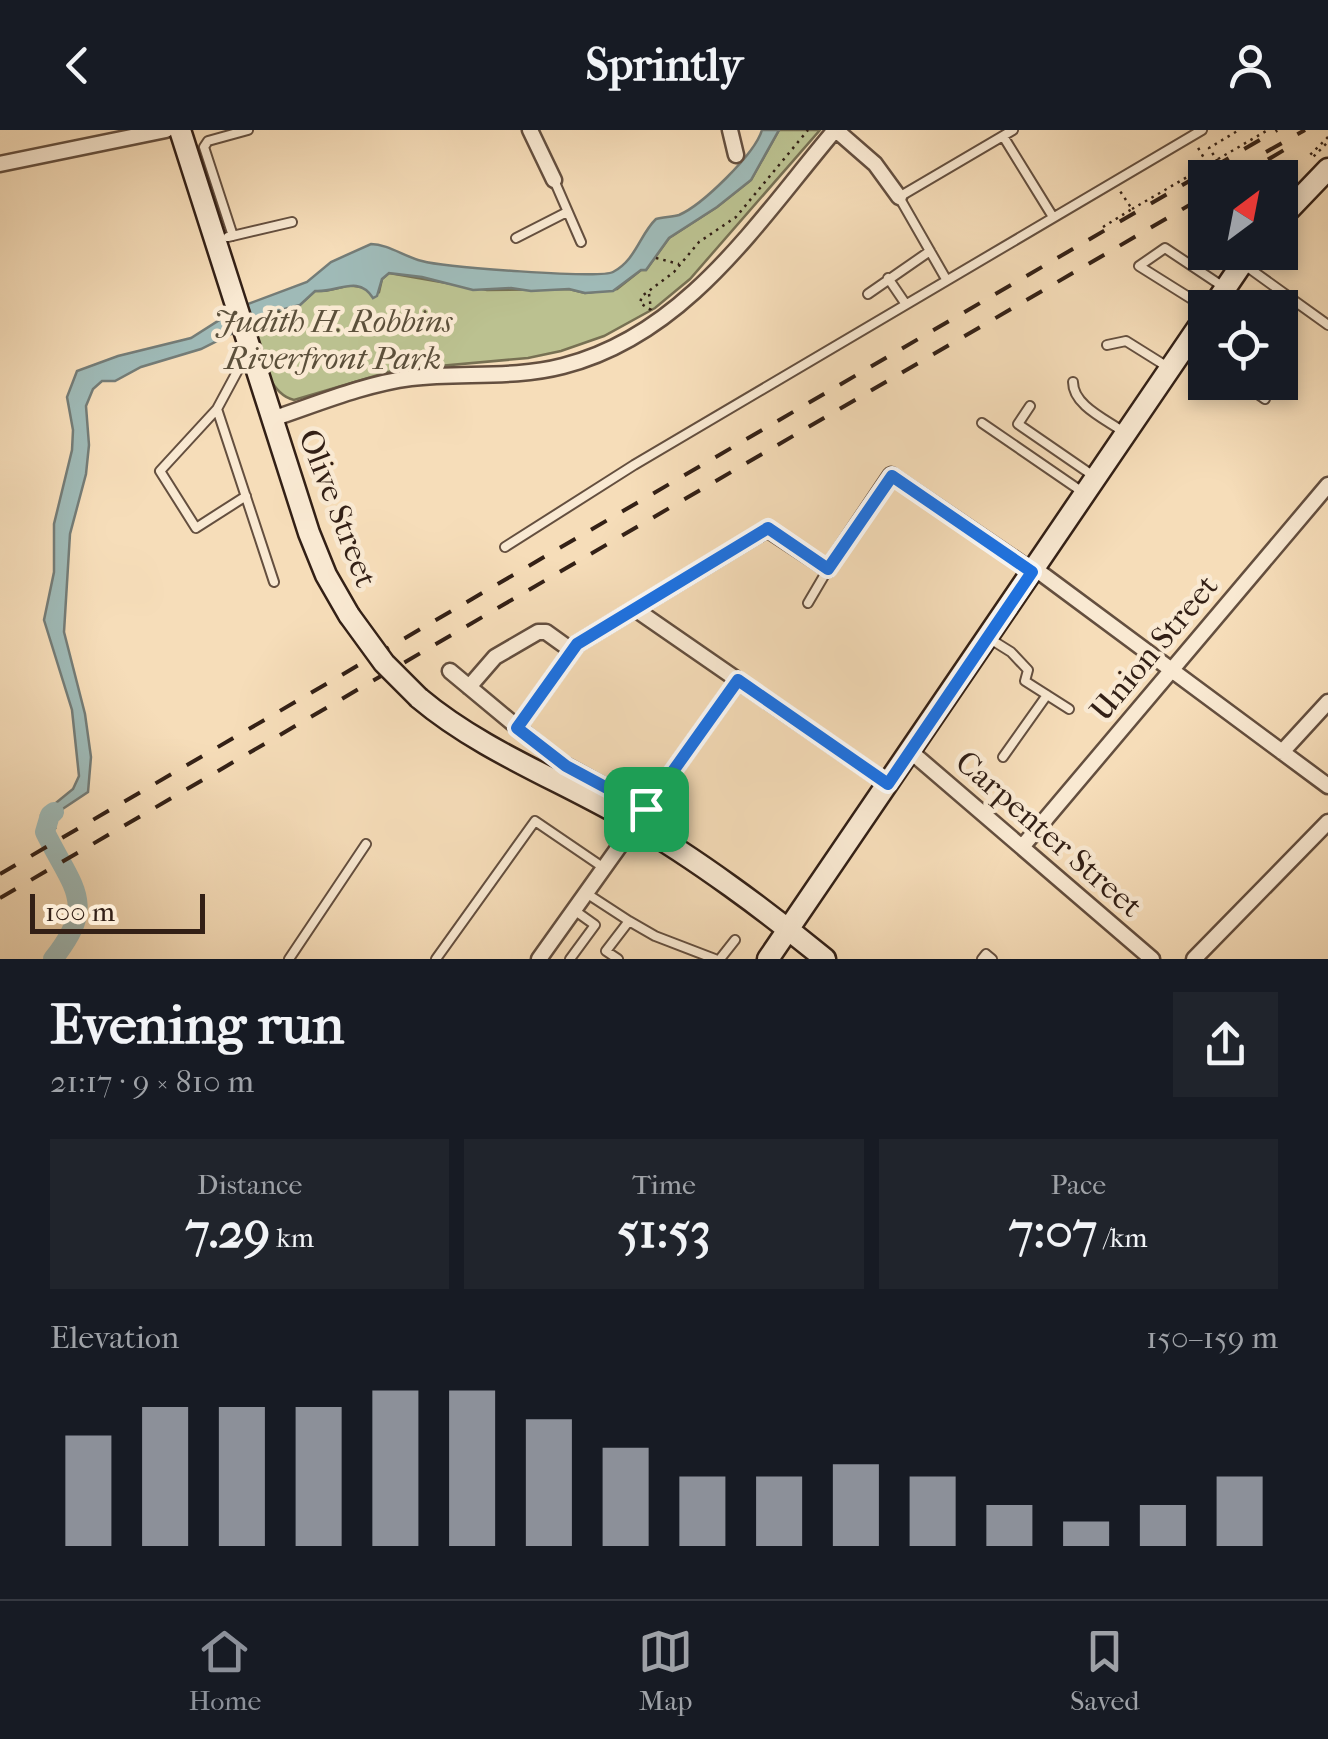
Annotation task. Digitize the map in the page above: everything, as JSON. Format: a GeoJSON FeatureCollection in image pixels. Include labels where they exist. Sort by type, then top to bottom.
{"type":"FeatureCollection","features":[{"type":"Feature","properties":{"kind":"main road","name":"Olive Street"},"geometry":{"type":"LineString","coordinates":[[180,130],[224,238],[234,299],[313,545],[349,616],[384,662],[420,698],[478,740],[641,816],[825,959]]}},
{"type":"Feature","properties":{"kind":"main road"},"geometry":{"type":"LineString","coordinates":[[1298,200],[1328,169]]}},
{"type":"Feature","properties":{"kind":"main road"},"geometry":{"type":"LineString","coordinates":[[1225,288],[1238,270]]}},
{"type":"Feature","properties":{"kind":"main road"},"geometry":{"type":"LineString","coordinates":[[768,959],[1187,344]]}},
{"type":"Feature","properties":{"kind":"street"},"geometry":{"type":"LineString","coordinates":[[0,164],[166,130]]}},
{"type":"Feature","properties":{"kind":"street"},"geometry":{"type":"LineString","coordinates":[[530,130],[554,180]]}},
{"type":"Feature","properties":{"kind":"street"},"geometry":{"type":"LineString","coordinates":[[730,130],[736,155]]}},
{"type":"Feature","properties":{"kind":"street"},"geometry":{"type":"LineString","coordinates":[[272,419],[395,381],[533,372],[583,360],[618,346],[660,322],[695,292],[836,130],[876,164],[899,197]]}},
{"type":"Feature","properties":{"kind":"street"},"geometry":{"type":"LineString","coordinates":[[517,728],[571,650],[768,528],[828,569],[892,476],[1033,570],[1328,786]]}},
{"type":"Feature","properties":{"kind":"street","name":"Union Street"},"geometry":{"type":"LineString","coordinates":[[1022,847],[1325,493]]}},
{"type":"Feature","properties":{"kind":"street"},"geometry":{"type":"LineString","coordinates":[[635,609],[888,784]]}},
{"type":"Feature","properties":{"kind":"street"},"geometry":{"type":"LineString","coordinates":[[469,687],[495,657],[538,632],[543,631],[571,650]]}},
{"type":"Feature","properties":{"kind":"street","name":"Olive Street"},"geometry":{"type":"LineString","coordinates":[[450,671],[566,766],[641,816]]}},
{"type":"Feature","properties":{"kind":"street"},"geometry":{"type":"LineString","coordinates":[[539,959],[738,680]]}},
{"type":"Feature","properties":{"kind":"street"},"geometry":{"type":"LineString","coordinates":[[1282,752],[1328,702]]}},
{"type":"Feature","properties":{"kind":"street","name":"Carpenter Street"},"geometry":{"type":"LineString","coordinates":[[910,750],[1152,959]]}},
{"type":"Feature","properties":{"kind":"street"},"geometry":{"type":"LineString","coordinates":[[1194,959],[1328,822]]}},
{"type":"Feature","properties":{"kind":"lane"},"geometry":{"type":"LineString","coordinates":[[248,130],[208,141],[204,147],[224,238],[292,222]]}},
{"type":"Feature","properties":{"kind":"lane"},"geometry":{"type":"LineString","coordinates":[[946,279],[899,197],[1013,130]]}},
{"type":"Feature","properties":{"kind":"lane"},"geometry":{"type":"LineString","coordinates":[[505,547],[634,465],[1202,130]]}},
{"type":"Feature","properties":{"kind":"lane"},"geometry":{"type":"LineString","coordinates":[[1004,136],[1053,217]]}},
{"type":"Feature","properties":{"kind":"lane"},"geometry":{"type":"LineString","coordinates":[[554,180],[580,242]]}},
{"type":"Feature","properties":{"kind":"lane"},"geometry":{"type":"LineString","coordinates":[[516,238],[567,212]]}},
{"type":"Feature","properties":{"kind":"lane"},"geometry":{"type":"LineString","coordinates":[[1188,295],[1139,266],[1165,248],[1225,288]]}},
{"type":"Feature","properties":{"kind":"lane"},"geometry":{"type":"LineString","coordinates":[[868,294],[930,251]]}},
{"type":"Feature","properties":{"kind":"lane"},"geometry":{"type":"LineString","coordinates":[[1261,270],[1328,324]]}},
{"type":"Feature","properties":{"kind":"lane"},"geometry":{"type":"LineString","coordinates":[[888,278],[905,303]]}},
{"type":"Feature","properties":{"kind":"lane"},"geometry":{"type":"LineString","coordinates":[[1107,344],[1126,341],[1170,369]]}},
{"type":"Feature","properties":{"kind":"lane"},"geometry":{"type":"LineString","coordinates":[[246,496],[196,528],[160,471],[217,409],[238,370],[252,358]]}},
{"type":"Feature","properties":{"kind":"lane"},"geometry":{"type":"LineString","coordinates":[[1072,382],[1072,391],[1079,400],[1126,433]]}},
{"type":"Feature","properties":{"kind":"lane"},"geometry":{"type":"LineString","coordinates":[[1030,406],[1018,424],[1091,486]]}},
{"type":"Feature","properties":{"kind":"lane"},"geometry":{"type":"LineString","coordinates":[[217,409],[274,582]]}},
{"type":"Feature","properties":{"kind":"lane"},"geometry":{"type":"LineString","coordinates":[[982,423],[1091,486]]}},
{"type":"Feature","properties":{"kind":"lane"},"geometry":{"type":"LineString","coordinates":[[808,603],[828,569]]}},
{"type":"Feature","properties":{"kind":"lane"},"geometry":{"type":"LineString","coordinates":[[987,637],[1022,663],[1028,670],[1026,680],[1069,709]]}},
{"type":"Feature","properties":{"kind":"lane"},"geometry":{"type":"LineString","coordinates":[[1003,756],[1048,695]]}},
{"type":"Feature","properties":{"kind":"lane"},"geometry":{"type":"LineString","coordinates":[[436,959],[535,821],[604,868]]}},
{"type":"Feature","properties":{"kind":"lane"},"geometry":{"type":"LineString","coordinates":[[289,959],[366,844]]}},
{"type":"Feature","properties":{"kind":"lane"},"geometry":{"type":"LineString","coordinates":[[586,893],[668,942],[717,959],[735,940]]}},
{"type":"Feature","properties":{"kind":"lane"},"geometry":{"type":"LineString","coordinates":[[570,959],[594,925],[574,910]]}},
{"type":"Feature","properties":{"kind":"lane"},"geometry":{"type":"LineString","coordinates":[[618,959],[606,951],[629,920]]}},
{"type":"Feature","properties":{"kind":"lane"},"geometry":{"type":"LineString","coordinates":[[982,959],[986,954],[992,959]]}},
{"type":"Feature","properties":{"kind":"path"},"geometry":{"type":"LineString","coordinates":[[652,289],[698,242],[740,212],[808,130]]}},
{"type":"Feature","properties":{"kind":"path"},"geometry":{"type":"LineString","coordinates":[[1216,158],[1209,148],[1240,130]]}},
{"type":"Feature","properties":{"kind":"path"},"geometry":{"type":"LineString","coordinates":[[1214,160],[1268,130]]}},
{"type":"Feature","properties":{"kind":"path"},"geometry":{"type":"LineString","coordinates":[[1199,149],[1205,160]]}},
{"type":"Feature","properties":{"kind":"path"},"geometry":{"type":"LineString","coordinates":[[1103,227],[1188,177]]}},
{"type":"Feature","properties":{"kind":"path"},"geometry":{"type":"LineString","coordinates":[[1122,194],[1132,210]]}},
{"type":"Feature","properties":{"kind":"path"},"geometry":{"type":"LineString","coordinates":[[656,258],[680,264]]}},
{"type":"Feature","properties":{"kind":"green space","name":"Judith H. Robbins Riverfront Park"},"geometry":{"type":"Polygon","coordinates":[[[779,130],[820,130],[690,279],[655,308],[604,336],[528,358],[395,370],[294,400],[284,396],[270,379],[252,322],[304,301],[315,291],[359,286],[379,292],[382,279],[389,273],[487,290],[569,289],[585,293],[617,289],[646,270],[669,238],[751,180],[779,130]]]}},
{"type":"Feature","properties":{"kind":"water"},"geometry":{"type":"Polygon","coordinates":[[[762,130],[779,130],[751,180],[669,238],[646,270],[613,291],[473,290],[389,273],[373,298],[354,286],[315,291],[300,305],[277,311],[201,349],[141,367],[115,381],[102,381],[93,389],[86,406],[86,474],[70,534],[64,632],[85,714],[91,757],[88,792],[52,816],[49,823],[55,828],[42,836],[41,815],[73,789],[79,776],[72,710],[44,620],[54,572],[54,524],[72,450],[67,397],[77,371],[118,356],[191,338],[240,307],[307,282],[331,262],[371,244],[422,261],[459,266],[552,273],[613,272],[627,261],[656,219],[679,215],[726,178],[762,130]]]}},
{"type":"Feature","properties":{"kind":"waterway"},"geometry":{"type":"LineString","coordinates":[[53,959],[67,940],[78,909],[72,882],[45,832],[54,812]]}},
{"type":"Feature","properties":{"kind":"railway"},"geometry":{"type":"LineString","coordinates":[[0,874],[1277,130]]}},
{"type":"Feature","properties":{"kind":"railway"},"geometry":{"type":"LineString","coordinates":[[1266,152],[1305,130]]}},
{"type":"Feature","properties":{"kind":"railway"},"geometry":{"type":"LineString","coordinates":[[1267,160],[1284,150]]}},
{"type":"Feature","properties":{"kind":"railway"},"geometry":{"type":"LineString","coordinates":[[0,898],[1188,206]]}},
{"type":"Feature","properties":{"kind":"route"},"geometry":{"type":"LineString","coordinates":[[892,476],[1032,572],[888,784],[738,680],[646,809],[584,778],[517,728],[577,644],[768,528],[828,569],[892,476]]}}]}
